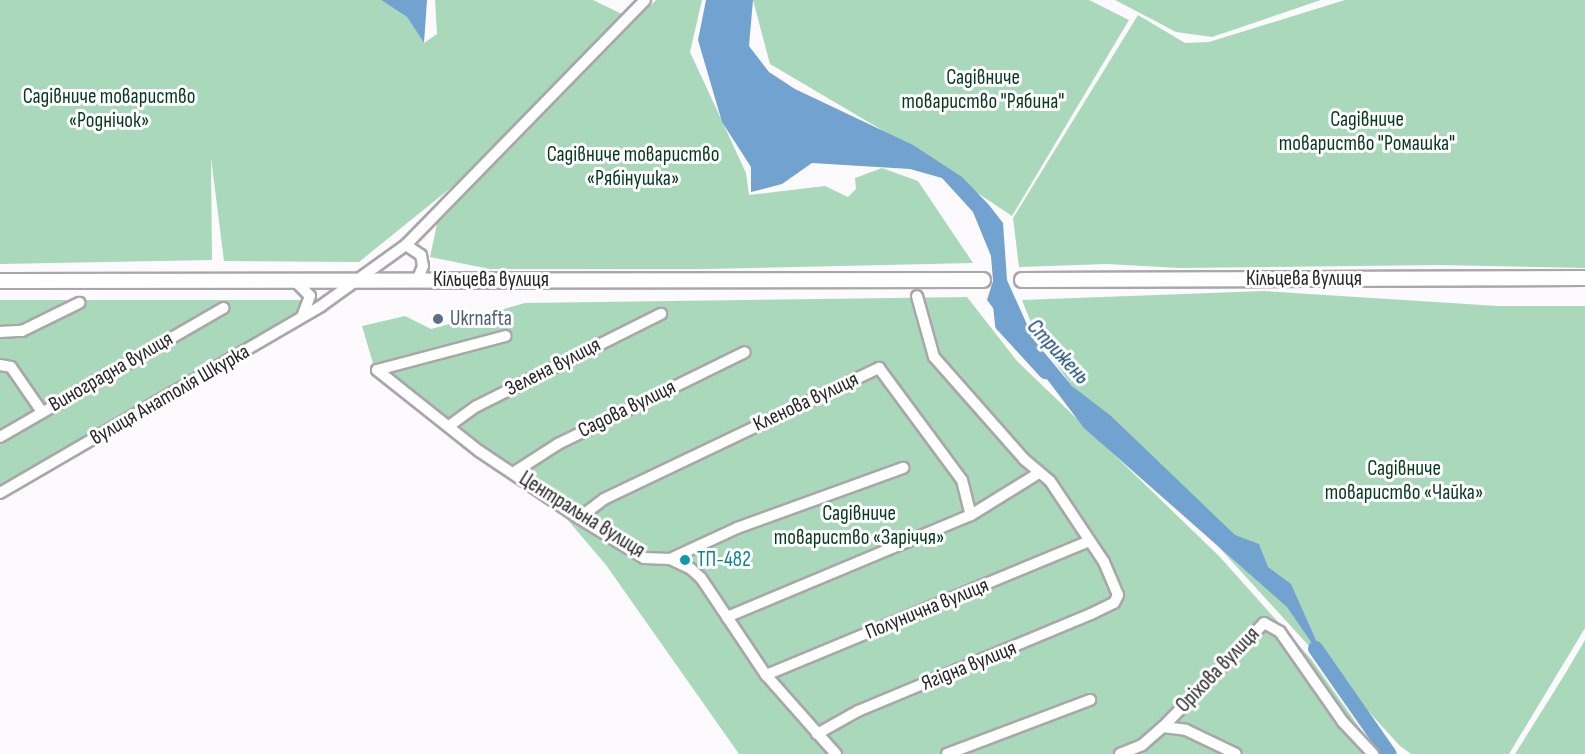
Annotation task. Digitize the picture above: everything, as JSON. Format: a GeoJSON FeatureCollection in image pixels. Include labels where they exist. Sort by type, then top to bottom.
{"type":"FeatureCollection","features":[{"type":"Feature","properties":{"kind":"main road","name":"Кільцева вулиця"},"geometry":{"type":"LineString","coordinates":[[1022,280],[1585,278]]}},
{"type":"Feature","properties":{"kind":"main road","name":"Кільцева вулиця"},"geometry":{"type":"LineString","coordinates":[[0,281],[983,280]]}},
{"type":"Feature","properties":{"kind":"street","name":"вулиця Анатолія Шкурка"},"geometry":{"type":"LineString","coordinates":[[0,493],[302,318],[338,295],[406,245],[426,228],[645,0]]}},
{"type":"Feature","properties":{"kind":"street"},"geometry":{"type":"LineString","coordinates":[[417,281],[423,266],[421,255],[426,228]]}},
{"type":"Feature","properties":{"kind":"street"},"geometry":{"type":"LineString","coordinates":[[406,245],[421,255]]}},
{"type":"Feature","properties":{"kind":"street"},"geometry":{"type":"LineString","coordinates":[[286,280],[304,286],[310,296],[302,318]]}},
{"type":"Feature","properties":{"kind":"street"},"geometry":{"type":"LineString","coordinates":[[917,296],[934,357],[1039,473],[1050,481],[1087,542]]}},
{"type":"Feature","properties":{"kind":"street"},"geometry":{"type":"LineString","coordinates":[[0,332],[22,330],[79,303]]}},
{"type":"Feature","properties":{"kind":"street","name":"Виноградна вулиця"},"geometry":{"type":"LineString","coordinates":[[0,437],[222,308]]}},
{"type":"Feature","properties":{"kind":"street","name":"Зелена вулиця"},"geometry":{"type":"LineString","coordinates":[[449,426],[477,406],[661,314]]}},
{"type":"Feature","properties":{"kind":"street","name":"Центральна вулиця"},"geometry":{"type":"LineString","coordinates":[[506,336],[377,370],[513,473],[579,518],[644,558],[670,559],[701,578],[766,675],[836,754]]}},
{"type":"Feature","properties":{"kind":"street","name":"Садова вулиця"},"geometry":{"type":"LineString","coordinates":[[513,473],[558,444],[745,352]]}},
{"type":"Feature","properties":{"kind":"street"},"geometry":{"type":"LineString","coordinates":[[0,365],[11,367],[42,412]]}},
{"type":"Feature","properties":{"kind":"street","name":"Кленова вулиця"},"geometry":{"type":"LineString","coordinates":[[579,518],[622,490],[879,368],[962,480],[971,515]]}},
{"type":"Feature","properties":{"kind":"street"},"geometry":{"type":"LineString","coordinates":[[670,559],[737,528],[903,468]]}},
{"type":"Feature","properties":{"kind":"street"},"geometry":{"type":"LineString","coordinates":[[727,617],[971,515],[1039,473]]}},
{"type":"Feature","properties":{"kind":"street","name":"Ягідна вулиця"},"geometry":{"type":"LineString","coordinates":[[817,734],[858,711],[1114,603],[1118,595],[1104,562],[1087,542]]}},
{"type":"Feature","properties":{"kind":"street","name":"Полунична вулиця"},"geometry":{"type":"LineString","coordinates":[[766,675],[1087,542]]}},
{"type":"Feature","properties":{"kind":"street","name":"Оріхова вулиця"},"geometry":{"type":"LineString","coordinates":[[1120,754],[1142,745],[1163,728],[1264,623],[1280,632],[1344,722],[1373,754]]}},
{"type":"Feature","properties":{"kind":"street"},"geometry":{"type":"LineString","coordinates":[[947,754],[1090,700]]}},
{"type":"Feature","properties":{"kind":"street"},"geometry":{"type":"LineString","coordinates":[[1163,728],[1186,730],[1236,754]]}},
{"type":"Feature","properties":{"kind":"green space","name":"Садівниче товариство «Роднічок»"},"geometry":{"type":"Polygon","coordinates":[[[0,0],[381,0],[407,17],[424,43],[437,34],[435,0],[593,0],[622,14],[453,186],[359,262],[224,261],[211,158],[212,260],[0,264],[0,0]]]}},
{"type":"Feature","properties":{"kind":"green space","name":"Садівниче товариство «Рябінушка»"},"geometry":{"type":"Polygon","coordinates":[[[656,0],[702,0],[690,52],[746,173],[749,195],[825,186],[848,197],[856,189],[855,178],[882,168],[918,181],[973,263],[705,269],[490,269],[430,257],[437,224],[656,0]]]}},
{"type":"Feature","properties":{"kind":"green space","name":"Садівниче товариство \"Рябина\""},"geometry":{"type":"Polygon","coordinates":[[[753,0],[1089,0],[1129,20],[1012,216],[892,136],[770,64],[753,0]]]}},
{"type":"Feature","properties":{"kind":"green space"},"geometry":{"type":"Polygon","coordinates":[[[1115,0],[1321,0],[1212,37],[1176,32],[1115,0]]]}},
{"type":"Feature","properties":{"kind":"green space","name":"Садівниче товариство \"Ромашка\""},"geometry":{"type":"Polygon","coordinates":[[[1345,0],[1585,0],[1585,268],[1440,265],[1179,268],[1107,264],[1019,267],[1013,218],[1138,15],[1185,43],[1209,42],[1345,0]]]}},
{"type":"Feature","properties":{"kind":"green space","name":"Садівниче товариство «Чайка»"},"geometry":{"type":"Polygon","coordinates":[[[1264,291],[1498,306],[1585,306],[1585,628],[1509,754],[1411,754],[1400,746],[1072,386],[1037,338],[1022,300],[1264,291]]]}},
{"type":"Feature","properties":{"kind":"green space","name":"Садівниче товариство «Заріччя»"},"geometry":{"type":"Polygon","coordinates":[[[967,297],[1017,361],[1219,556],[1311,659],[1378,754],[739,754],[606,565],[555,505],[375,370],[362,326],[405,316],[431,329],[525,303],[967,297]]]}},
{"type":"Feature","properties":{"kind":"green space"},"geometry":{"type":"Polygon","coordinates":[[[0,300],[310,300],[301,318],[0,492],[0,300]]]}},
{"type":"Feature","properties":{"kind":"green space"},"geometry":{"type":"Polygon","coordinates":[[[1585,640],[1585,754],[1515,754],[1565,674],[1585,640]]]}},
{"type":"Feature","properties":{"kind":"water"},"geometry":{"type":"Polygon","coordinates":[[[381,0],[427,0],[424,43],[407,17],[381,0]]]}},
{"type":"Feature","properties":{"kind":"water"},"geometry":{"type":"Polygon","coordinates":[[[706,0],[753,0],[749,46],[769,72],[795,89],[913,145],[962,177],[989,205],[1003,223],[1007,280],[1034,340],[1072,386],[1111,416],[1235,535],[1259,544],[1268,567],[1291,584],[1327,665],[1287,607],[1084,428],[987,300],[993,281],[991,256],[973,212],[942,178],[910,169],[812,163],[782,184],[751,192],[751,167],[722,122],[698,40],[706,0]]]}},
{"type":"Feature","properties":{"kind":"waterway","name":"Стрижень"},"geometry":{"type":"LineString","coordinates":[[999,295],[1002,324],[1045,371]]}},
{"type":"Feature","properties":{"kind":"waterway","name":"Стрижень"},"geometry":{"type":"LineString","coordinates":[[1315,648],[1389,754]]}},
{"type":"Feature","properties":{"kind":"place","name":"Ukrnafta"},"geometry":{"type":"Point","coordinates":[438,319]}},
{"type":"Feature","properties":{"kind":"place","name":"ТП-482"},"geometry":{"type":"Point","coordinates":[685,560]}}]}
